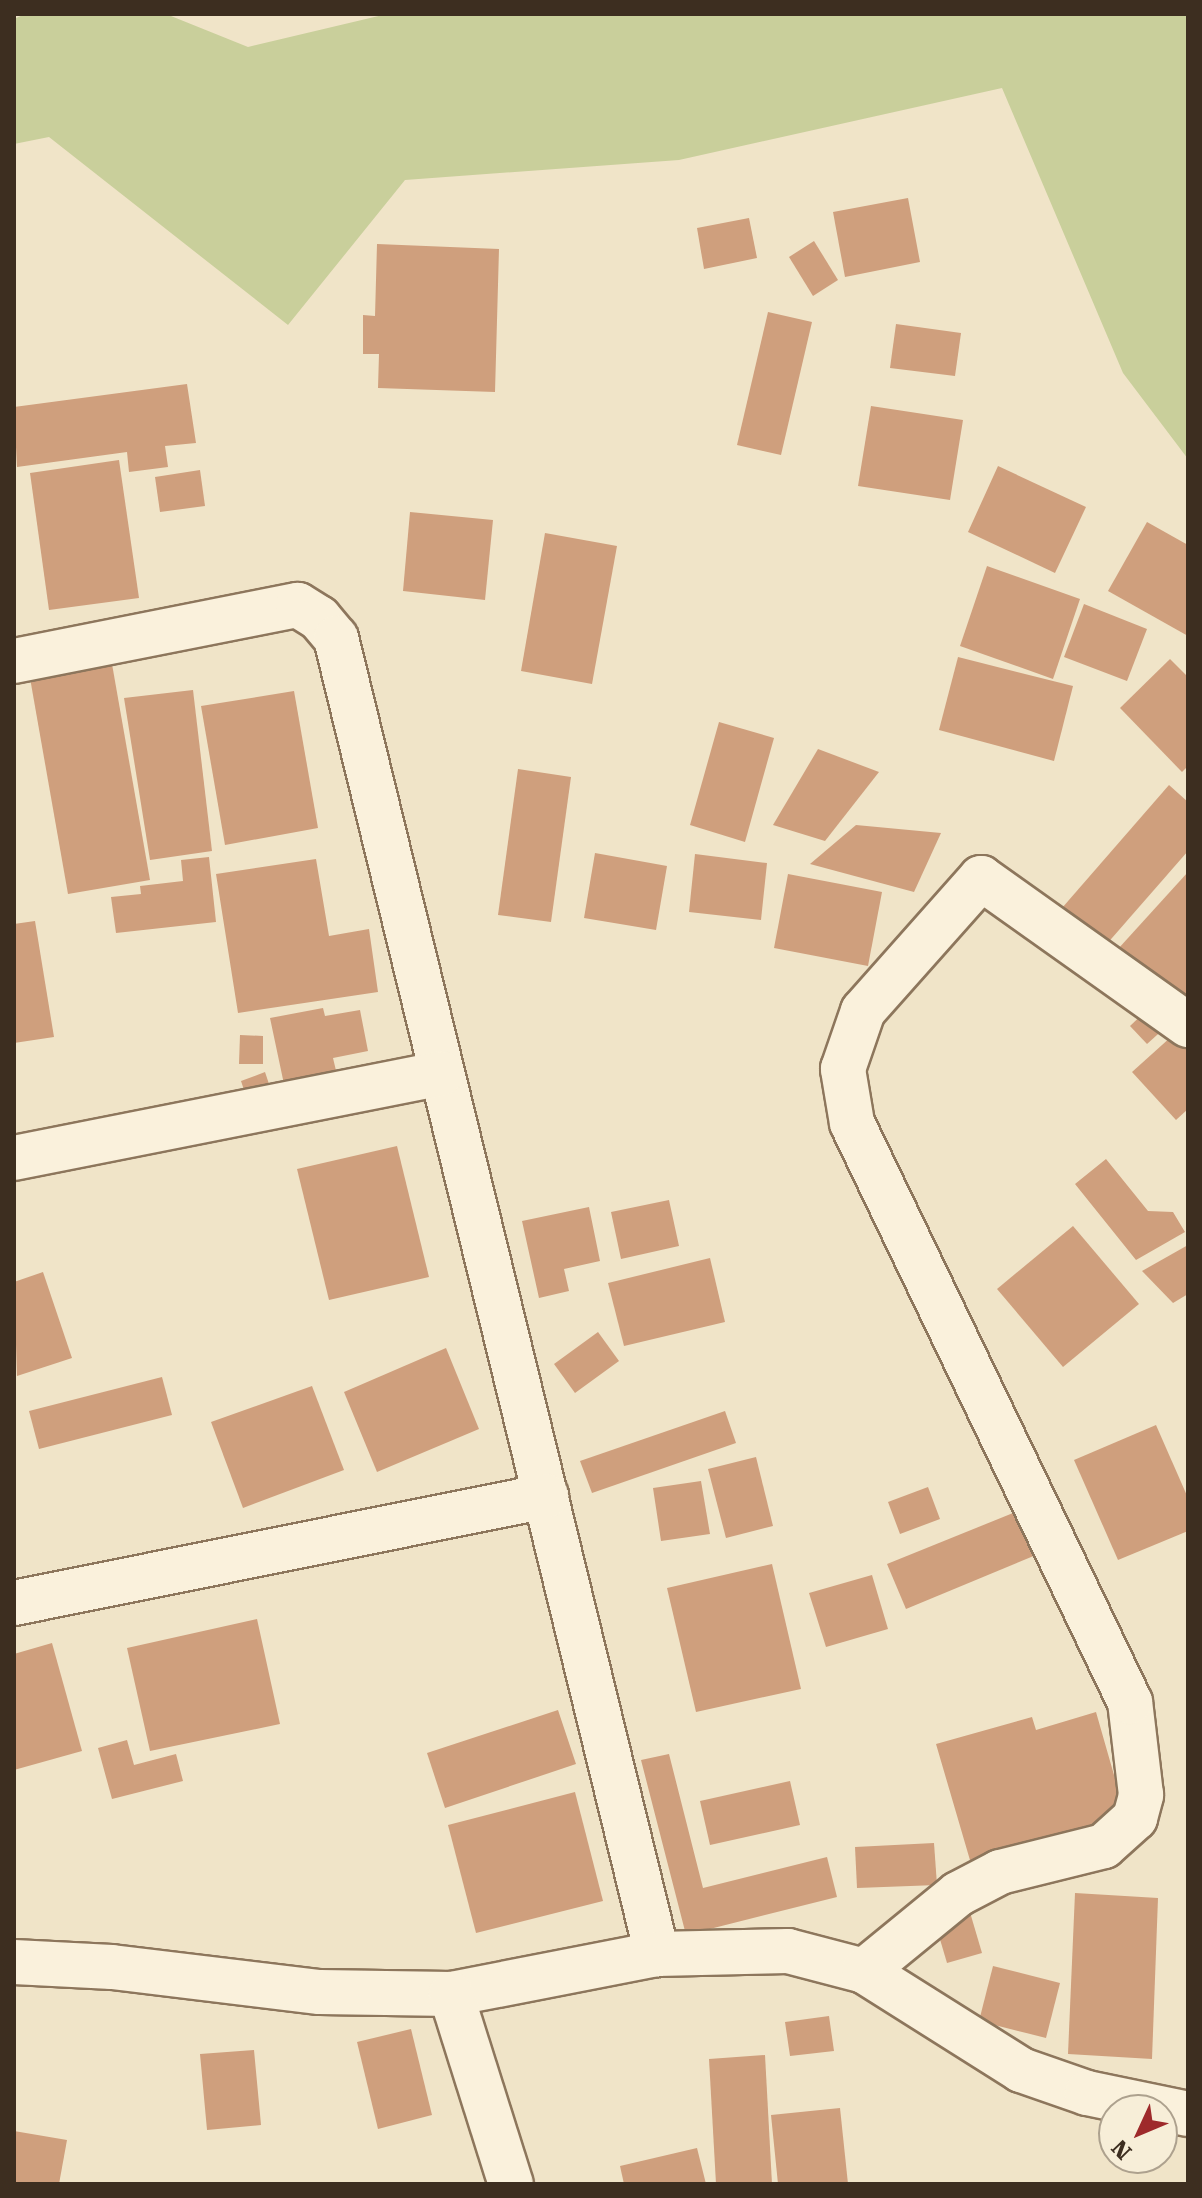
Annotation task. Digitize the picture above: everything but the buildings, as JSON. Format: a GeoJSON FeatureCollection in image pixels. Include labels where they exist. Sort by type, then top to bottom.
{"type":"FeatureCollection","features":[{"type":"Feature","properties":{"kind":"street"},"geometry":{"type":"LineString","coordinates":[[14,661],[298,605],[319,618],[336,638],[657,1954]]}},
{"type":"Feature","properties":{"kind":"street"},"geometry":{"type":"LineString","coordinates":[[864,1971],[958,1894],[1000,1872],[1104,1846],[1135,1818],[1141,1795],[1130,1702],[852,1123],[843,1069],[863,1011],[981,878],[1188,1025]]}},
{"type":"Feature","properties":{"kind":"street"},"geometry":{"type":"LineString","coordinates":[[14,1158],[442,1073]]}},
{"type":"Feature","properties":{"kind":"street"},"geometry":{"type":"LineString","coordinates":[[14,1603],[546,1496]]}},
{"type":"Feature","properties":{"kind":"street"},"geometry":{"type":"LineString","coordinates":[[14,1962],[112,1967],[320,1992],[451,1994],[657,1954],[788,1951],[864,1971],[1021,2070],[1087,2093],[1188,2114]]}},
{"type":"Feature","properties":{"kind":"street"},"geometry":{"type":"LineString","coordinates":[[451,1994],[511,2184]]}},
{"type":"Feature","properties":{"kind":"green space"},"geometry":{"type":"Polygon","coordinates":[[[25,14],[166,14],[248,47],[387,14],[1188,14],[1188,459],[1123,373],[1002,88],[679,160],[405,180],[288,325],[49,137],[14,144],[14,19],[25,14]]]}}]}
